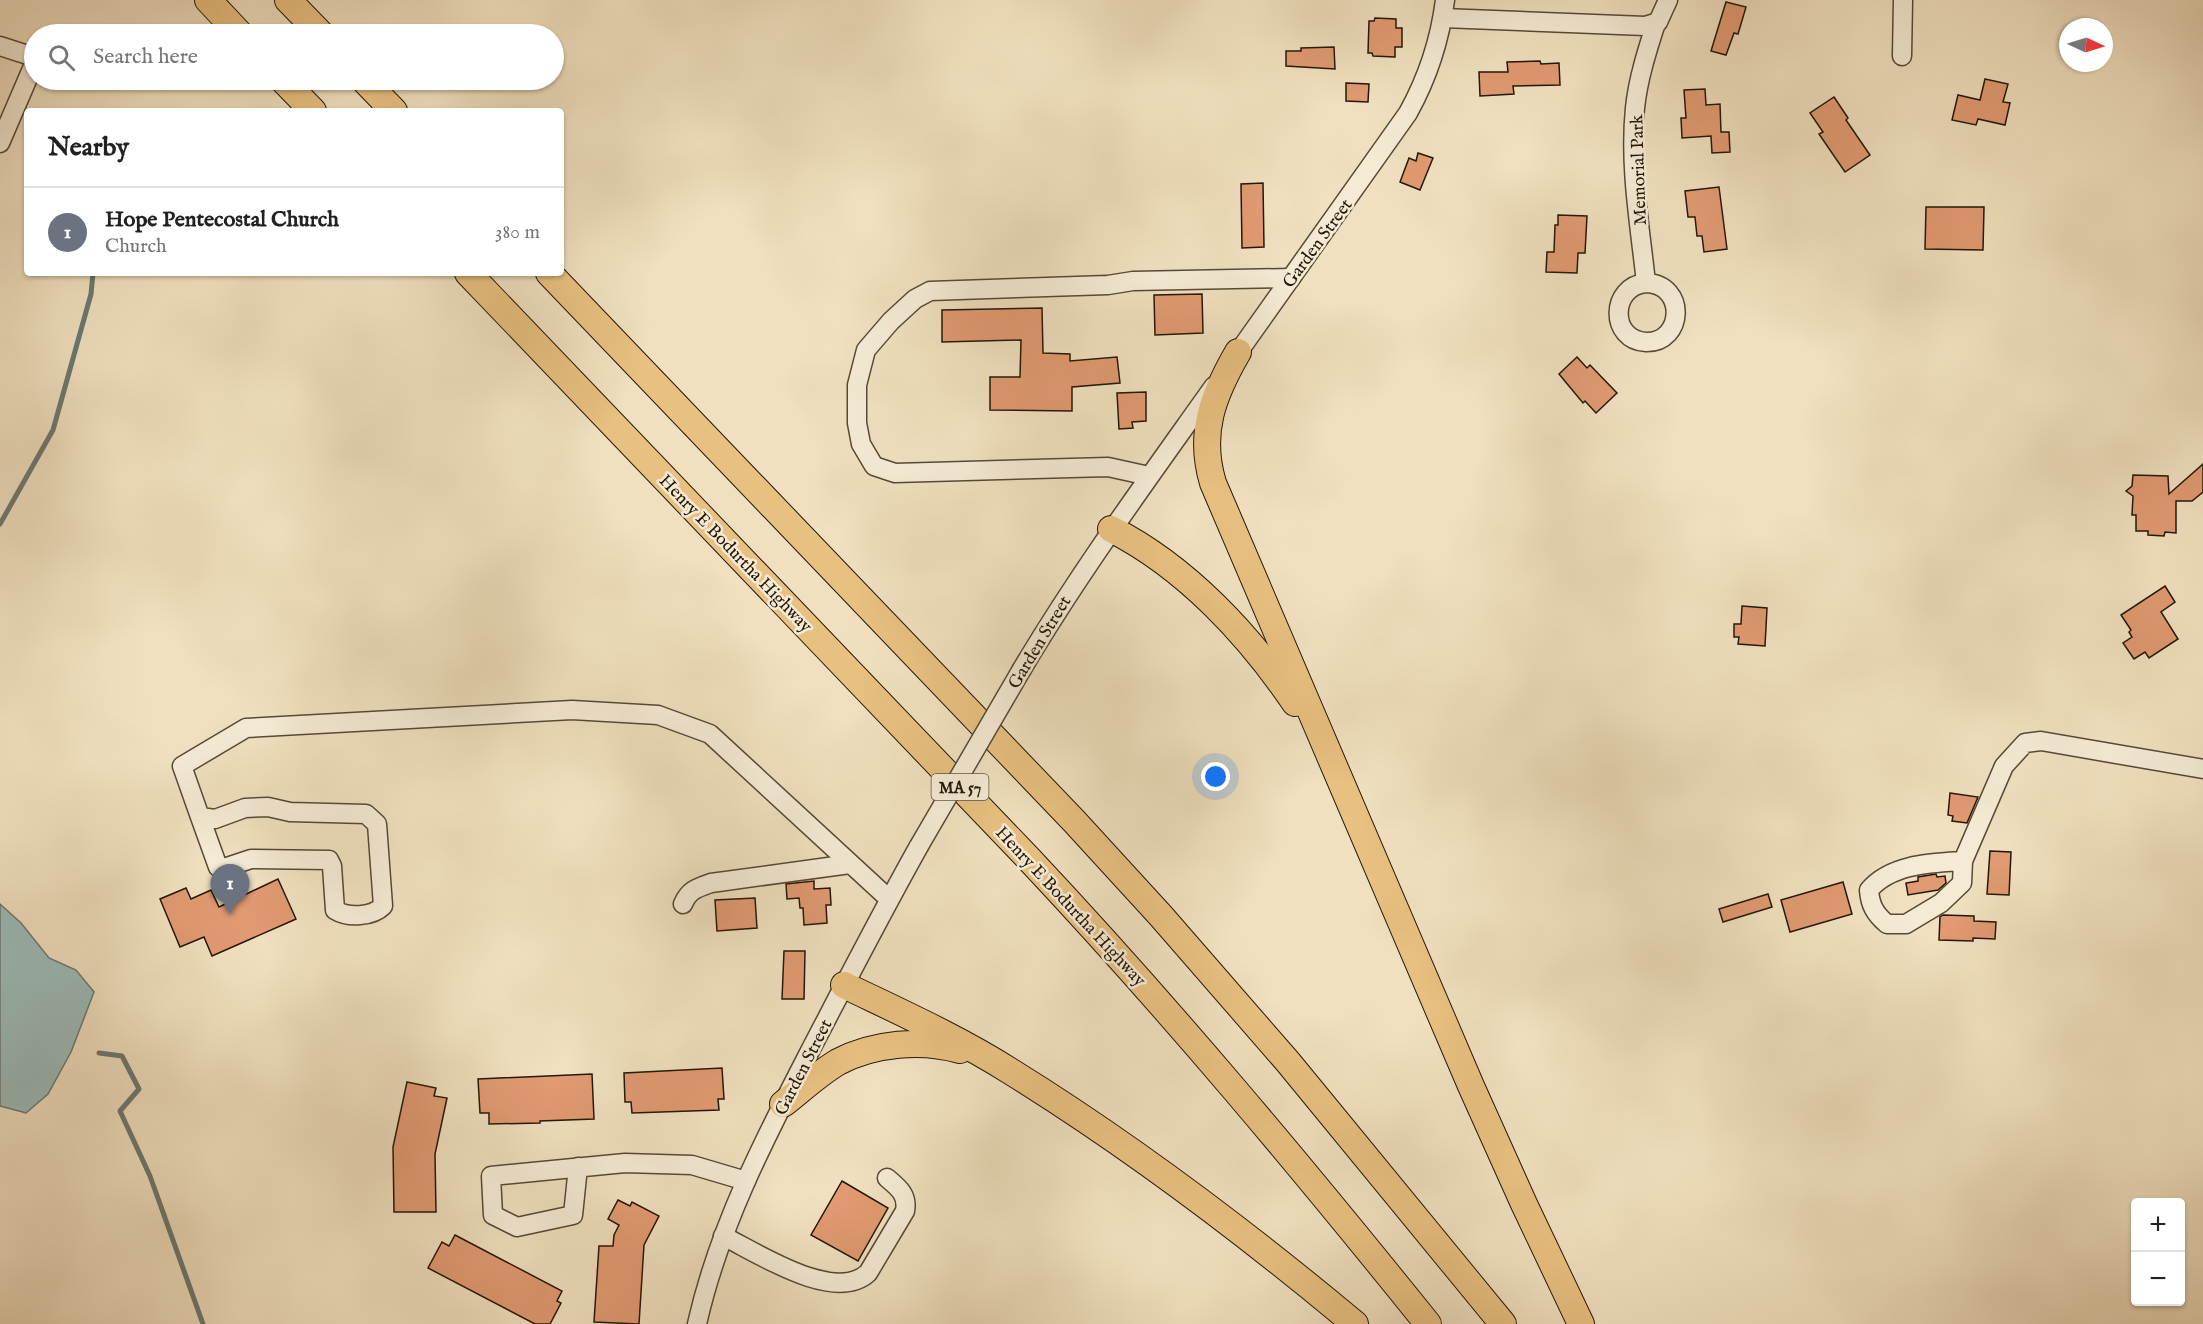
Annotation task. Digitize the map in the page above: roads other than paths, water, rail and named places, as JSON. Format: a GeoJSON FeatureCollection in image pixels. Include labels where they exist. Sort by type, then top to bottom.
{"type":"FeatureCollection","features":[{"type":"Feature","properties":{"kind":"highway"},"geometry":{"type":"LineString","coordinates":[[208,0],[231,24]]}},
{"type":"Feature","properties":{"kind":"highway"},"geometry":{"type":"LineString","coordinates":[[288,0],[311,24]]}},
{"type":"Feature","properties":{"kind":"highway"},"geometry":{"type":"LineString","coordinates":[[293,90],[310,108]]}},
{"type":"Feature","properties":{"kind":"highway"},"geometry":{"type":"LineString","coordinates":[[374,90],[391,108]]}},
{"type":"Feature","properties":{"kind":"highway","name":"Henry E Bodurtha Highway"},"geometry":{"type":"LineString","coordinates":[[471,276],[1110,946],[1244,1100],[1428,1324]]}},
{"type":"Feature","properties":{"kind":"highway"},"geometry":{"type":"LineString","coordinates":[[552,276],[1140,892],[1281,1054],[1503,1324]]}},
{"type":"Feature","properties":{"kind":"highway"},"geometry":{"type":"LineString","coordinates":[[1238,352],[1223,379],[1212,408],[1206,437],[1208,467],[1226,516],[1488,1125],[1581,1324]]}},
{"type":"Feature","properties":{"kind":"highway"},"geometry":{"type":"LineString","coordinates":[[1111,529],[1140,545],[1184,578],[1242,635],[1277,677],[1307,721],[1345,792]]}},
{"type":"Feature","properties":{"kind":"highway"},"geometry":{"type":"LineString","coordinates":[[844,985],[939,1031],[1009,1070],[1098,1128],[1192,1195],[1355,1324]]}},
{"type":"Feature","properties":{"kind":"highway"},"geometry":{"type":"LineString","coordinates":[[783,1104],[839,1062],[866,1052],[898,1045],[950,1047],[979,1056],[1009,1070]]}},
{"type":"Feature","properties":{"kind":"street","name":"Memorial Park"},"geometry":{"type":"LineString","coordinates":[[1646,283],[1635,166],[1634,124],[1641,72],[1656,23],[1663,14],[1668,0]]}},
{"type":"Feature","properties":{"kind":"street"},"geometry":{"type":"LineString","coordinates":[[1902,56],[1903,0]]}},
{"type":"Feature","properties":{"kind":"street"},"geometry":{"type":"LineString","coordinates":[[1444,9],[1645,26],[1656,23]]}},
{"type":"Feature","properties":{"kind":"street","name":"Garden Street"},"geometry":{"type":"LineString","coordinates":[[697,1324],[711,1267],[746,1181],[844,985],[919,846],[1022,669],[1111,529],[1408,113],[1428,71],[1444,9]]}},
{"type":"Feature","properties":{"kind":"street"},"geometry":{"type":"LineString","coordinates":[[0,46],[24,54]]}},
{"type":"Feature","properties":{"kind":"street"},"geometry":{"type":"LineString","coordinates":[[0,143],[24,87]]}},
{"type":"Feature","properties":{"kind":"street"},"geometry":{"type":"LineString","coordinates":[[1149,476],[1108,467],[895,473],[874,466],[861,444],[857,423],[857,385],[866,350],[891,321],[915,299],[930,291],[1108,285],[1133,281],[1291,278]]}},
{"type":"Feature","properties":{"kind":"street"},"geometry":{"type":"LineString","coordinates":[[200,817],[215,819],[245,808],[268,807],[290,812],[366,814],[377,824],[383,906],[378,912],[370,914],[342,914],[336,910],[329,860],[251,859],[224,868],[218,867],[200,817],[182,766],[246,728],[572,710],[658,715],[710,734],[889,899]]}},
{"type":"Feature","properties":{"kind":"street"},"geometry":{"type":"LineString","coordinates":[[1963,861],[1938,863],[1890,873],[1875,882],[1869,890],[1876,915],[1887,924],[1906,924],[1941,903],[1962,883],[1963,861],[2004,766],[2025,743],[2041,741],[2203,769]]}},
{"type":"Feature","properties":{"kind":"street"},"geometry":{"type":"LineString","coordinates":[[683,904],[687,895],[694,888],[711,883],[850,864]]}},
{"type":"Feature","properties":{"kind":"street"},"geometry":{"type":"LineString","coordinates":[[578,1167],[573,1215],[517,1227],[494,1215],[491,1176],[578,1167],[625,1163],[692,1165],[746,1181]]}},
{"type":"Feature","properties":{"kind":"street"},"geometry":{"type":"LineString","coordinates":[[723,1236],[810,1278],[853,1282],[868,1273],[906,1211],[907,1201],[901,1191],[887,1179]]}},
{"type":"Feature","properties":{"kind":"water"},"geometry":{"type":"Polygon","coordinates":[[[0,904],[21,923],[49,958],[76,970],[94,992],[71,1052],[48,1094],[26,1113],[0,1106],[0,904]]]}},
{"type":"Feature","properties":{"kind":"waterway"},"geometry":{"type":"LineString","coordinates":[[0,524],[53,430],[91,294],[93,276]]}},
{"type":"Feature","properties":{"kind":"waterway"},"geometry":{"type":"LineString","coordinates":[[99,1053],[122,1056],[139,1089],[120,1111],[150,1176],[203,1324]]}},
{"type":"Feature","properties":{"kind":"place","name":"Hope Pentecostal Church"},"geometry":{"type":"Point","coordinates":[230,914]}}]}
